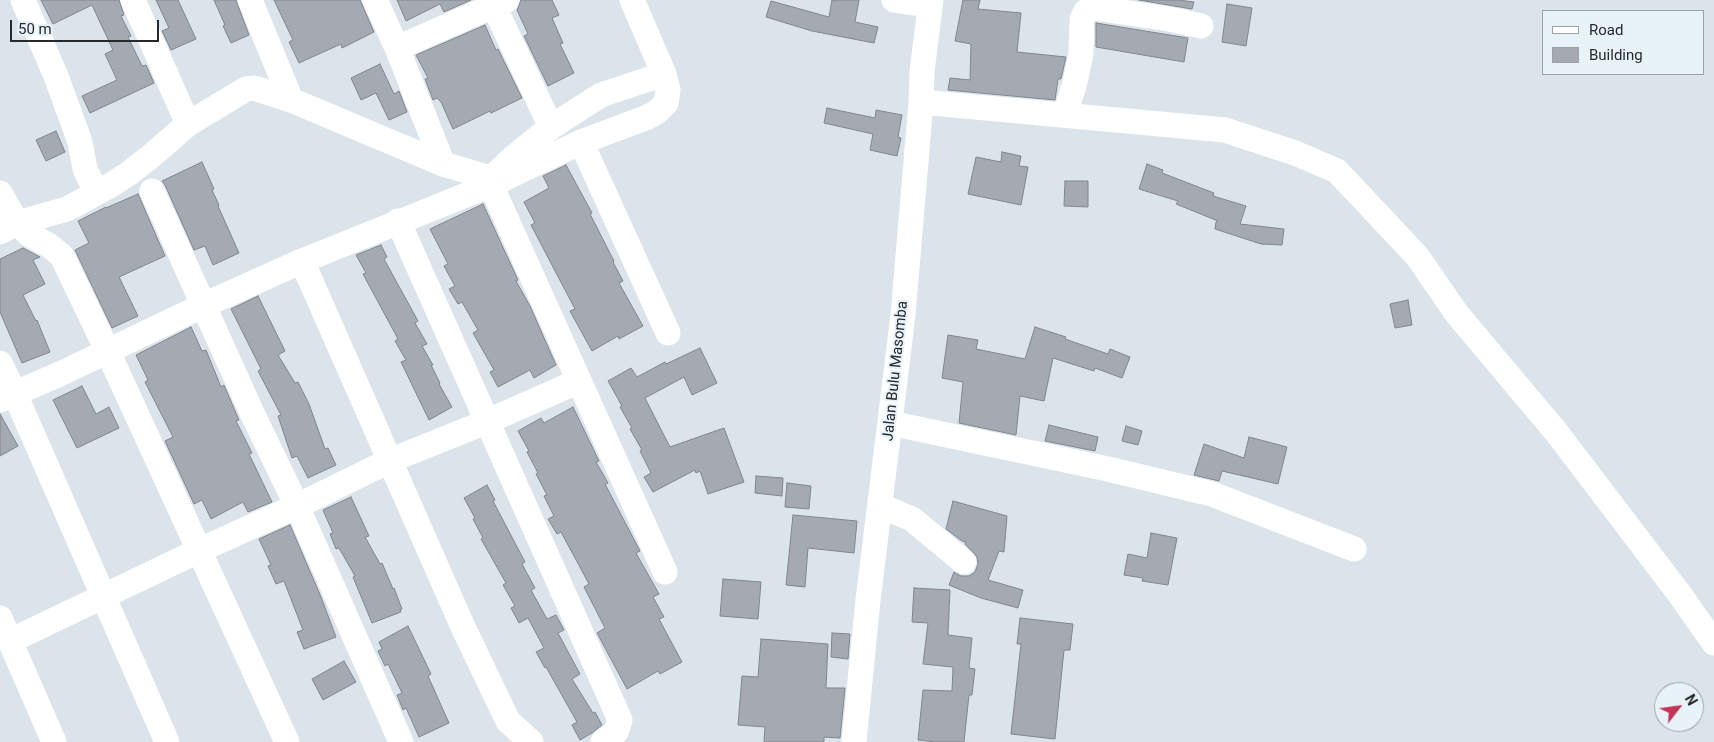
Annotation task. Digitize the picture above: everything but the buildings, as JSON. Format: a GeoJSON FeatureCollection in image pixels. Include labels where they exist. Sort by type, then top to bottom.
{"type":"FeatureCollection","features":[{"type":"Feature","properties":{"kind":"street"},"geometry":{"type":"LineString","coordinates":[[23,0],[56,76],[80,142],[85,169],[96,192]]}},
{"type":"Feature","properties":{"kind":"street"},"geometry":{"type":"LineString","coordinates":[[133,0],[188,124]]}},
{"type":"Feature","properties":{"kind":"street"},"geometry":{"type":"LineString","coordinates":[[250,0],[292,100]]}},
{"type":"Feature","properties":{"kind":"street"},"geometry":{"type":"LineString","coordinates":[[375,0],[443,164]]}},
{"type":"Feature","properties":{"kind":"street"},"geometry":{"type":"LineString","coordinates":[[8,397],[302,261],[398,221],[491,186],[580,142],[648,117],[658,111],[666,103],[668,90],[664,74],[632,0]]}},
{"type":"Feature","properties":{"kind":"street"},"geometry":{"type":"LineString","coordinates":[[894,0],[931,3]]}},
{"type":"Feature","properties":{"kind":"street"},"geometry":{"type":"LineString","coordinates":[[396,48],[497,2],[550,127]]}},
{"type":"Feature","properties":{"kind":"street","name":"Jalan Bulu Masomba"},"geometry":{"type":"LineString","coordinates":[[854,742],[868,600],[903,315],[922,71],[931,3]]}},
{"type":"Feature","properties":{"kind":"street"},"geometry":{"type":"LineString","coordinates":[[1067,115],[1081,53],[1082,19],[1086,11],[1095,8],[1169,19],[1201,26]]}},
{"type":"Feature","properties":{"kind":"street"},"geometry":{"type":"LineString","coordinates":[[8,227],[67,209],[128,174],[188,124],[246,89],[254,88],[292,100],[443,164],[487,177],[496,174],[550,127],[601,95],[664,74]]}},
{"type":"Feature","properties":{"kind":"street"},"geometry":{"type":"LineString","coordinates":[[921,102],[1225,130],[1296,153],[1337,171],[1417,256],[1457,314],[1557,434],[1678,592],[1714,643]]}},
{"type":"Feature","properties":{"kind":"street"},"geometry":{"type":"LineString","coordinates":[[580,142],[668,333]]}},
{"type":"Feature","properties":{"kind":"street"},"geometry":{"type":"LineString","coordinates":[[491,186],[665,572]]}},
{"type":"Feature","properties":{"kind":"street"},"geometry":{"type":"LineString","coordinates":[[152,191],[252,413],[297,506],[401,742]]}},
{"type":"Feature","properties":{"kind":"street"},"geometry":{"type":"LineString","coordinates":[[0,193],[8,227]]}},
{"type":"Feature","properties":{"kind":"street"},"geometry":{"type":"LineString","coordinates":[[398,221],[620,720],[616,732],[603,742]]}},
{"type":"Feature","properties":{"kind":"street"},"geometry":{"type":"LineString","coordinates":[[8,227],[50,246],[62,256],[287,742]]}},
{"type":"Feature","properties":{"kind":"street"},"geometry":{"type":"LineString","coordinates":[[302,261],[463,627],[508,721],[531,742]]}},
{"type":"Feature","properties":{"kind":"street"},"geometry":{"type":"LineString","coordinates":[[0,363],[8,397],[103,596],[168,742]]}},
{"type":"Feature","properties":{"kind":"street"},"geometry":{"type":"LineString","coordinates":[[10,641],[389,461],[486,422],[579,381]]}},
{"type":"Feature","properties":{"kind":"street"},"geometry":{"type":"LineString","coordinates":[[890,423],[1108,468],[1212,494],[1354,549]]}},
{"type":"Feature","properties":{"kind":"street"},"geometry":{"type":"LineString","coordinates":[[881,506],[912,518],[964,562]]}},
{"type":"Feature","properties":{"kind":"street"},"geometry":{"type":"LineString","coordinates":[[0,618],[54,742]]}}]}
